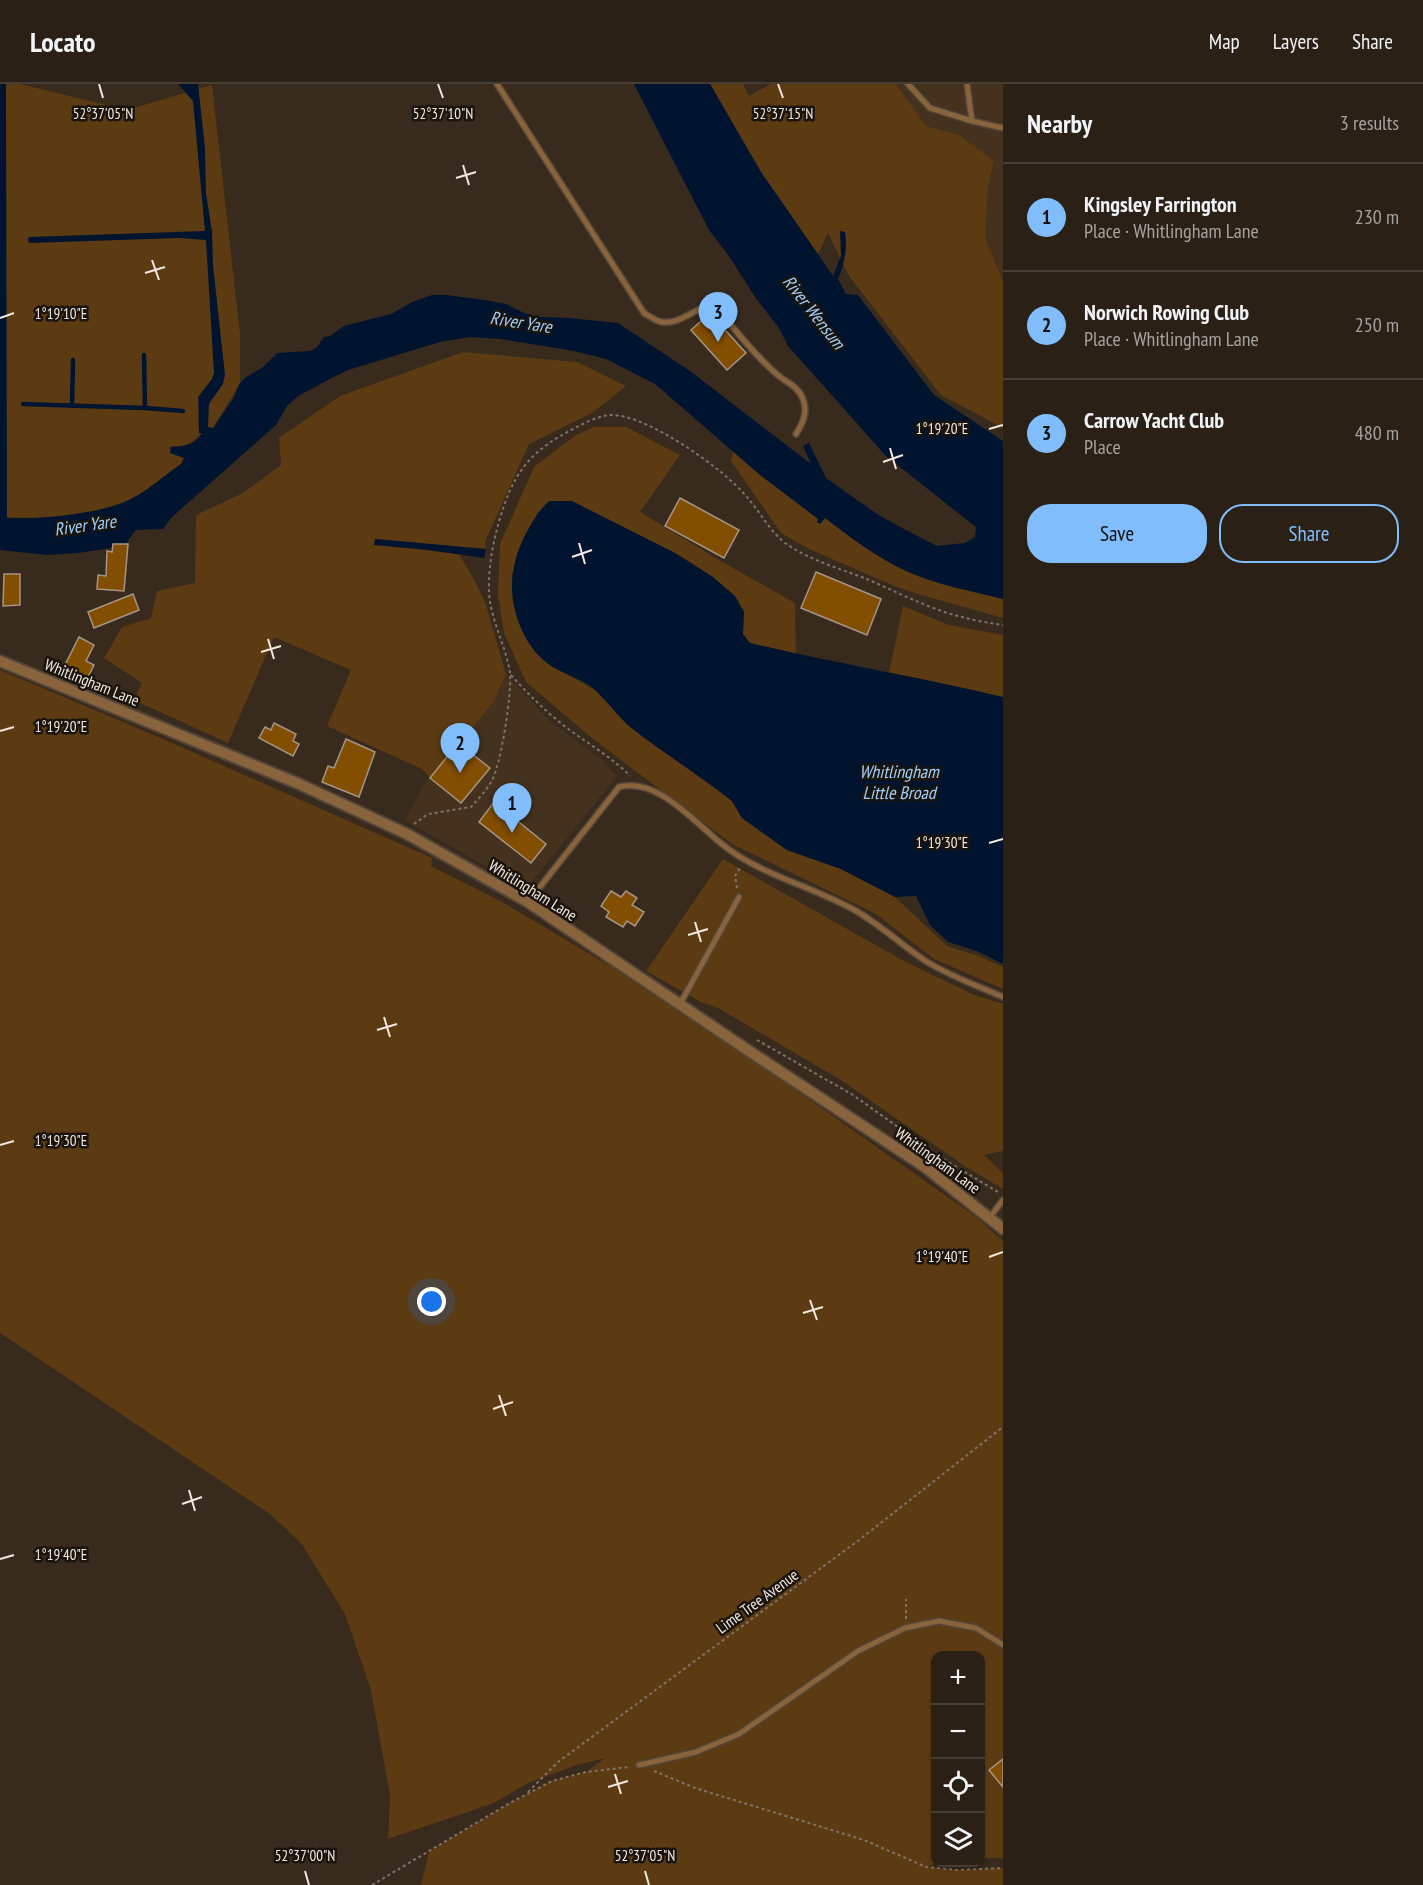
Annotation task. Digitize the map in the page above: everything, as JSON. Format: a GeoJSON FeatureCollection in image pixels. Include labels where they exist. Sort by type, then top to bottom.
{"type":"FeatureCollection","features":[{"type":"Feature","properties":{"kind":"street","name":"Whitlingham Lane"},"geometry":{"type":"LineString","coordinates":[[0,661],[297,783],[407,834],[528,902],[925,1167],[1003,1229]]}},
{"type":"Feature","properties":{"kind":"lane"},"geometry":{"type":"LineString","coordinates":[[497,84],[644,313],[663,322],[680,320],[710,305],[719,311],[769,367],[796,388],[802,397],[806,409],[803,424],[795,434]]}},
{"type":"Feature","properties":{"kind":"lane"},"geometry":{"type":"LineString","coordinates":[[908,84],[930,108],[1003,128]]}},
{"type":"Feature","properties":{"kind":"lane"},"geometry":{"type":"LineString","coordinates":[[967,84],[972,121]]}},
{"type":"Feature","properties":{"kind":"lane"},"geometry":{"type":"LineString","coordinates":[[528,902],[619,787],[631,784],[640,786],[673,803],[723,845],[745,859],[858,912],[924,960],[950,975],[1003,997]]}},
{"type":"Feature","properties":{"kind":"lane"},"geometry":{"type":"LineString","coordinates":[[680,1004],[739,897]]}},
{"type":"Feature","properties":{"kind":"lane"},"geometry":{"type":"LineString","coordinates":[[990,1217],[1003,1200]]}},
{"type":"Feature","properties":{"kind":"lane"},"geometry":{"type":"LineString","coordinates":[[639,1765],[696,1752],[739,1734],[858,1651],[905,1628],[939,1621],[976,1628],[1003,1645]]}},
{"type":"Feature","properties":{"kind":"path"},"geometry":{"type":"LineString","coordinates":[[407,834],[416,821],[428,814],[471,807],[493,780],[507,723],[510,674],[489,595],[490,566],[506,502],[519,474],[536,452],[556,438],[587,422],[609,415],[628,417],[691,449],[746,495],[786,544],[816,560],[957,616],[1003,625]]}},
{"type":"Feature","properties":{"kind":"path"},"geometry":{"type":"LineString","coordinates":[[510,674],[531,698],[563,726],[618,764],[640,786]]}},
{"type":"Feature","properties":{"kind":"path"},"geometry":{"type":"LineString","coordinates":[[739,897],[735,876],[745,859]]}},
{"type":"Feature","properties":{"kind":"path"},"geometry":{"type":"LineString","coordinates":[[752,1037],[853,1095],[940,1157],[1003,1194]]}},
{"type":"Feature","properties":{"kind":"path","name":"Lime Tree Avenue"},"geometry":{"type":"LineString","coordinates":[[526,1794],[558,1762],[859,1540],[1003,1427]]}},
{"type":"Feature","properties":{"kind":"path"},"geometry":{"type":"LineString","coordinates":[[905,1628],[906,1599]]}},
{"type":"Feature","properties":{"kind":"path"},"geometry":{"type":"LineString","coordinates":[[372,1885],[552,1781],[586,1772],[639,1765],[695,1788],[864,1840],[926,1867],[958,1870],[1003,1868]]}},
{"type":"Feature","properties":{"kind":"shaded area"},"geometry":{"type":"Polygon","coordinates":[[[0,84],[20,84],[127,110],[212,85],[240,334],[240,383],[213,428],[205,428],[186,445],[170,446],[170,453],[185,458],[181,464],[135,497],[83,513],[30,518],[0,516],[0,84]]]}},
{"type":"Feature","properties":{"kind":"shaded area"},"geometry":{"type":"Polygon","coordinates":[[[710,84],[743,84],[749,96],[771,84],[896,84],[926,126],[959,135],[994,161],[988,186],[985,238],[1003,281],[1003,428],[941,395],[849,276],[828,233],[818,254],[761,172],[710,84]]]}},
{"type":"Feature","properties":{"kind":"shaded area"},"geometry":{"type":"Polygon","coordinates":[[[896,84],[1003,84],[1003,281],[985,238],[988,186],[994,161],[959,135],[926,126],[896,84]]]}},
{"type":"Feature","properties":{"kind":"shaded area"},"geometry":{"type":"Polygon","coordinates":[[[463,352],[577,362],[626,386],[592,413],[529,444],[485,542],[486,549],[375,539],[374,545],[459,554],[486,605],[506,674],[493,703],[430,778],[422,769],[327,726],[351,670],[274,637],[228,743],[134,700],[142,683],[104,658],[122,627],[151,618],[157,591],[195,583],[196,515],[243,493],[281,465],[279,438],[340,396],[463,352]]]}},
{"type":"Feature","properties":{"kind":"shaded area"},"geometry":{"type":"Polygon","coordinates":[[[594,427],[626,427],[680,455],[640,512],[795,603],[796,654],[750,643],[743,635],[744,612],[735,596],[572,501],[549,501],[537,513],[512,574],[513,602],[523,632],[548,664],[595,690],[628,725],[732,801],[742,818],[787,850],[841,869],[895,897],[947,946],[1003,967],[1003,989],[934,959],[876,914],[732,844],[592,738],[526,682],[504,633],[498,595],[500,544],[534,467],[576,435],[594,427]]]}},
{"type":"Feature","properties":{"kind":"shaded area"},"geometry":{"type":"Polygon","coordinates":[[[733,451],[819,519],[817,522],[819,524],[825,517],[876,555],[921,577],[1003,599],[1003,618],[897,587],[809,549],[781,533],[731,461],[733,451]]]}},
{"type":"Feature","properties":{"kind":"shaded area"},"geometry":{"type":"Polygon","coordinates":[[[903,606],[949,625],[1003,635],[1003,698],[889,673],[903,606]]]}},
{"type":"Feature","properties":{"kind":"shaded area"},"geometry":{"type":"Polygon","coordinates":[[[0,670],[432,858],[431,866],[502,902],[615,969],[779,1078],[976,1217],[1003,1241],[1003,1858],[985,1858],[985,1651],[931,1651],[931,1865],[927,1867],[958,1870],[1003,1868],[1003,1885],[421,1885],[429,1852],[508,1804],[552,1781],[586,1772],[605,1758],[577,1765],[528,1783],[494,1803],[388,1839],[390,1795],[371,1690],[345,1614],[301,1543],[270,1514],[0,1333],[0,670]]]}},
{"type":"Feature","properties":{"kind":"shaded area"},"geometry":{"type":"Polygon","coordinates":[[[506,674],[550,721],[601,759],[617,776],[530,884],[520,885],[404,820],[425,783],[493,703],[506,674]]]}},
{"type":"Feature","properties":{"kind":"shaded area"},"geometry":{"type":"Polygon","coordinates":[[[723,859],[904,961],[972,994],[1003,1004],[1003,1151],[984,1155],[1003,1173],[1003,1189],[966,1167],[841,1080],[718,1008],[701,1002],[646,971],[723,859]]]}},
{"type":"Feature","properties":{"kind":"water"},"geometry":{"type":"Polygon","coordinates":[[[0,84],[6,84],[7,518],[71,515],[104,509],[131,499],[181,464],[184,458],[170,453],[171,447],[192,443],[202,433],[199,433],[198,397],[214,373],[206,240],[179,238],[29,243],[28,239],[29,237],[205,231],[193,101],[178,84],[198,84],[205,148],[206,193],[212,232],[213,265],[225,375],[223,384],[209,404],[208,427],[213,428],[233,399],[240,383],[263,367],[277,353],[310,351],[317,347],[324,337],[330,336],[344,326],[391,314],[412,302],[432,295],[484,300],[506,304],[524,313],[540,317],[618,323],[690,371],[811,464],[803,446],[809,443],[826,478],[877,514],[937,546],[965,543],[975,537],[976,527],[886,456],[788,346],[779,328],[709,230],[634,84],[710,84],[761,172],[833,276],[841,256],[840,231],[845,232],[845,256],[838,279],[846,294],[858,295],[934,395],[1003,441],[1003,599],[919,577],[875,554],[825,518],[820,524],[817,522],[818,519],[760,475],[655,384],[606,359],[574,351],[501,339],[470,337],[440,342],[348,370],[298,396],[287,406],[276,425],[172,517],[163,529],[136,530],[126,543],[111,548],[78,553],[47,555],[0,550],[0,84]]]}},
{"type":"Feature","properties":{"kind":"water","name":"Whitlingham Little Broad"},"geometry":{"type":"Polygon","coordinates":[[[549,501],[572,501],[677,554],[713,577],[735,596],[744,612],[743,634],[750,643],[1003,697],[1003,964],[977,951],[948,942],[930,925],[916,896],[895,897],[841,869],[787,850],[742,818],[732,801],[629,726],[589,686],[553,667],[538,655],[530,645],[519,622],[512,585],[515,563],[525,534],[549,501]]]}},
{"type":"Feature","properties":{"kind":"water"},"geometry":{"type":"Polygon","coordinates":[[[375,539],[486,549],[484,558],[374,545],[375,539]]]}},
{"type":"Feature","properties":{"kind":"building"},"geometry":{"type":"Polygon","coordinates":[[[710,313],[746,353],[727,370],[691,330],[710,313]]]}},
{"type":"Feature","properties":{"kind":"building"},"geometry":{"type":"Polygon","coordinates":[[[680,498],[739,530],[724,558],[665,526],[680,498]]]}},
{"type":"Feature","properties":{"kind":"building"},"geometry":{"type":"Polygon","coordinates":[[[113,544],[128,544],[124,591],[97,589],[98,575],[106,576],[107,551],[112,552],[113,544]]]}},
{"type":"Feature","properties":{"kind":"building"},"geometry":{"type":"Polygon","coordinates":[[[816,572],[881,599],[867,635],[801,608],[816,572]]]}},
{"type":"Feature","properties":{"kind":"building"},"geometry":{"type":"Polygon","coordinates":[[[4,574],[20,574],[20,605],[3,606],[4,574]]]}},
{"type":"Feature","properties":{"kind":"building"},"geometry":{"type":"Polygon","coordinates":[[[133,594],[139,610],[94,628],[88,612],[133,594]]]}},
{"type":"Feature","properties":{"kind":"building"},"geometry":{"type":"Polygon","coordinates":[[[79,637],[94,645],[86,661],[94,665],[87,679],[64,667],[79,637]]]}},
{"type":"Feature","properties":{"kind":"building"},"geometry":{"type":"Polygon","coordinates":[[[274,723],[296,734],[293,741],[299,744],[293,756],[259,738],[265,727],[271,730],[274,723]]]}},
{"type":"Feature","properties":{"kind":"building"},"geometry":{"type":"Polygon","coordinates":[[[346,739],[375,752],[359,797],[322,782],[328,766],[334,768],[346,739]]]}},
{"type":"Feature","properties":{"kind":"building"},"geometry":{"type":"Polygon","coordinates":[[[458,743],[490,768],[461,803],[430,778],[458,743]]]}},
{"type":"Feature","properties":{"kind":"building"},"geometry":{"type":"Polygon","coordinates":[[[494,802],[546,844],[531,863],[479,822],[494,802]]]}},
{"type":"Feature","properties":{"kind":"building"},"geometry":{"type":"Polygon","coordinates":[[[611,891],[621,897],[626,891],[637,898],[632,905],[644,912],[635,926],[627,921],[623,927],[606,917],[609,912],[601,906],[611,891]]]}},
{"type":"Feature","properties":{"kind":"building"},"geometry":{"type":"Polygon","coordinates":[[[1003,1759],[1003,1787],[989,1770],[1003,1759]]]}},
{"type":"Feature","properties":{"kind":"waterway"},"geometry":{"type":"LineString","coordinates":[[144,355],[145,408]]}},
{"type":"Feature","properties":{"kind":"waterway"},"geometry":{"type":"LineString","coordinates":[[72,406],[73,360]]}},
{"type":"Feature","properties":{"kind":"waterway"},"geometry":{"type":"LineString","coordinates":[[23,404],[183,411]]}},
{"type":"Feature","properties":{"kind":"place","name":"Carrow Yacht Club"},"geometry":{"type":"Point","coordinates":[718,342]}},
{"type":"Feature","properties":{"kind":"place","name":"Norwich Rowing Club"},"geometry":{"type":"Point","coordinates":[460,773]}},
{"type":"Feature","properties":{"kind":"place","name":"Kingsley Farrington"},"geometry":{"type":"Point","coordinates":[512,833]}},
{"type":"Feature","properties":{"kind":"water label","name":"River Wensum"},"geometry":{"type":"Point","coordinates":[814,312]}},
{"type":"Feature","properties":{"kind":"water label","name":"River Yare"},"geometry":{"type":"Point","coordinates":[521,322]}},
{"type":"Feature","properties":{"kind":"water label","name":"River Yare"},"geometry":{"type":"Point","coordinates":[85,525]}}]}
